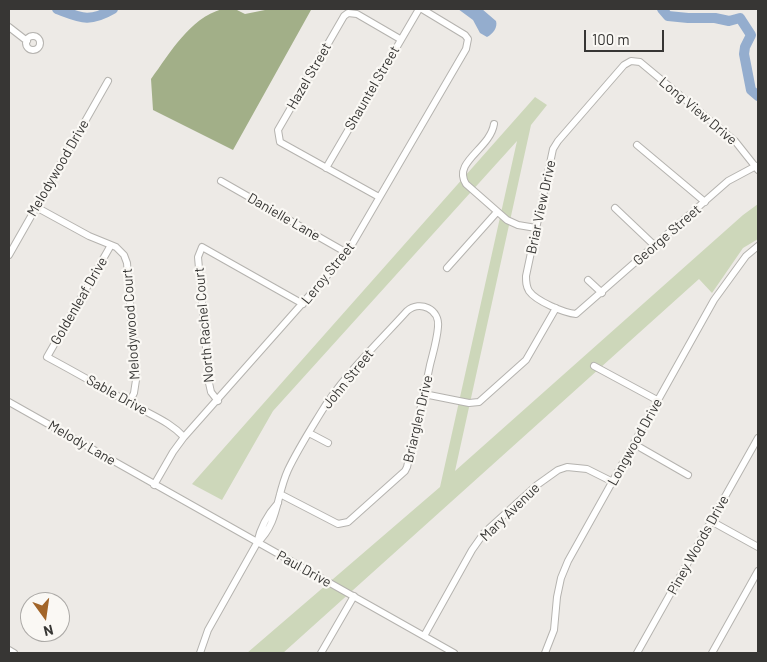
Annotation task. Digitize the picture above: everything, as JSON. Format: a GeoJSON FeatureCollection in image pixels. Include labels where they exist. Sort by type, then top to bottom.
{"type":"FeatureCollection","features":[{"type":"Feature","properties":{"kind":"street","name":"Leroy Street"},"geometry":{"type":"LineString","coordinates":[[154,484],[184,437],[218,401],[347,253],[466,49],[468,39],[462,32],[420,9]]}},
{"type":"Feature","properties":{"kind":"street","name":"Shauntel Street"},"geometry":{"type":"LineString","coordinates":[[326,168],[400,39],[420,9]]}},
{"type":"Feature","properties":{"kind":"street","name":"Hazel Street"},"geometry":{"type":"LineString","coordinates":[[326,168],[280,142],[278,130],[341,19],[348,13],[357,14],[400,39]]}},
{"type":"Feature","properties":{"kind":"street"},"geometry":{"type":"LineString","coordinates":[[9,27],[27,41]]}},
{"type":"Feature","properties":{"kind":"street","name":"Long View Drive"},"geometry":{"type":"LineString","coordinates":[[631,61],[640,62],[735,141],[757,168]]}},
{"type":"Feature","properties":{"kind":"street","name":"Briar View Drive"},"geometry":{"type":"LineString","coordinates":[[582,310],[576,314],[566,313],[531,294],[526,286],[526,276],[551,158],[558,141],[624,65],[631,61]]}},
{"type":"Feature","properties":{"kind":"street","name":"Melodywood Drive"},"geometry":{"type":"LineString","coordinates":[[9,255],[108,80]]}},
{"type":"Feature","properties":{"kind":"street"},"geometry":{"type":"LineString","coordinates":[[494,124],[490,137],[464,167],[462,179],[497,212],[513,223],[536,228]]}},
{"type":"Feature","properties":{"kind":"street"},"geometry":{"type":"LineString","coordinates":[[637,145],[705,202]]}},
{"type":"Feature","properties":{"kind":"street"},"geometry":{"type":"LineString","coordinates":[[326,168],[378,198]]}},
{"type":"Feature","properties":{"kind":"street","name":"George Street"},"geometry":{"type":"LineString","coordinates":[[582,310],[728,181],[757,168]]}},
{"type":"Feature","properties":{"kind":"street","name":"Danielle Lane"},"geometry":{"type":"LineString","coordinates":[[221,181],[347,253]]}},
{"type":"Feature","properties":{"kind":"street","name":"Melodywood Court"},"geometry":{"type":"LineString","coordinates":[[36,207],[77,230],[112,245],[122,252],[127,263],[136,380],[134,393],[129,403]]}},
{"type":"Feature","properties":{"kind":"street"},"geometry":{"type":"LineString","coordinates":[[615,208],[655,246]]}},
{"type":"Feature","properties":{"kind":"street"},"geometry":{"type":"LineString","coordinates":[[447,268],[497,212]]}},
{"type":"Feature","properties":{"kind":"street","name":"Goldenleaf Drive"},"geometry":{"type":"LineString","coordinates":[[47,357],[112,245]]}},
{"type":"Feature","properties":{"kind":"street","name":"Longwood Drive"},"geometry":{"type":"LineString","coordinates":[[545,653],[554,630],[557,597],[561,578],[568,561],[699,325],[724,285],[746,256],[758,246]]}},
{"type":"Feature","properties":{"kind":"street","name":"North Rachel Court"},"geometry":{"type":"LineString","coordinates":[[218,401],[211,392],[209,383],[198,257],[202,247],[303,304]]}},
{"type":"Feature","properties":{"kind":"street"},"geometry":{"type":"LineString","coordinates":[[588,280],[602,293]]}},
{"type":"Feature","properties":{"kind":"street","name":"John Street"},"geometry":{"type":"LineString","coordinates":[[200,653],[208,630],[257,543],[265,535],[278,510],[280,494],[288,471],[336,390],[407,311],[417,306],[430,308]]}},
{"type":"Feature","properties":{"kind":"street","name":"Briarglen Drive"},"geometry":{"type":"LineString","coordinates":[[280,494],[338,524],[348,522],[407,467],[438,327],[436,315],[430,308]]}},
{"type":"Feature","properties":{"kind":"street"},"geometry":{"type":"LineString","coordinates":[[424,394],[469,403],[479,402],[526,360],[556,308]]}},
{"type":"Feature","properties":{"kind":"street","name":"Sable Drive"},"geometry":{"type":"LineString","coordinates":[[47,357],[165,421],[184,437]]}},
{"type":"Feature","properties":{"kind":"street"},"geometry":{"type":"LineString","coordinates":[[594,366],[657,400]]}},
{"type":"Feature","properties":{"kind":"street","name":"Melody Lane"},"geometry":{"type":"LineString","coordinates":[[9,402],[154,484]]}},
{"type":"Feature","properties":{"kind":"street"},"geometry":{"type":"LineString","coordinates":[[309,433],[328,443]]}},
{"type":"Feature","properties":{"kind":"street","name":"Piney Woods Drive"},"geometry":{"type":"LineString","coordinates":[[637,653],[758,438]]}},
{"type":"Feature","properties":{"kind":"street"},"geometry":{"type":"LineString","coordinates":[[634,444],[688,474]]}},
{"type":"Feature","properties":{"kind":"street","name":"Mary Avenue"},"geometry":{"type":"LineString","coordinates":[[424,636],[472,550],[484,533],[537,485],[558,470],[568,467],[587,469],[613,482]]}},
{"type":"Feature","properties":{"kind":"street","name":"Paul Drive"},"geometry":{"type":"LineString","coordinates":[[154,484],[454,653]]}},
{"type":"Feature","properties":{"kind":"street"},"geometry":{"type":"LineString","coordinates":[[711,521],[758,547]]}},
{"type":"Feature","properties":{"kind":"street"},"geometry":{"type":"LineString","coordinates":[[712,653],[758,571]]}},
{"type":"Feature","properties":{"kind":"street"},"geometry":{"type":"LineString","coordinates":[[321,653],[354,596]]}},
{"type":"Feature","properties":{"kind":"street"},"geometry":{"type":"LineString","coordinates":[[9,650],[14,653]]}},
{"type":"Feature","properties":{"kind":"green space"},"geometry":{"type":"Polygon","coordinates":[[[222,9],[235,9],[245,14],[270,9],[311,10],[233,150],[153,110],[151,79],[190,28],[210,14],[222,9]]]}},
{"type":"Feature","properties":{"kind":"green space"},"geometry":{"type":"Polygon","coordinates":[[[535,97],[547,105],[531,125],[455,471],[743,215],[758,204],[758,239],[743,248],[712,293],[699,279],[283,653],[247,653],[440,487],[517,141],[273,411],[222,500],[192,484],[535,97]]]}},
{"type":"Feature","properties":{"kind":"water"},"geometry":{"type":"Polygon","coordinates":[[[458,9],[482,9],[496,21],[494,30],[487,37],[480,33],[473,20],[458,9]]]}},
{"type":"Feature","properties":{"kind":"waterway"},"geometry":{"type":"LineString","coordinates":[[57,9],[85,18],[98,16],[113,9]]}},
{"type":"Feature","properties":{"kind":"waterway"},"geometry":{"type":"LineString","coordinates":[[662,9],[668,16],[715,18],[729,21],[740,18],[751,35],[744,54],[751,90],[758,96]]}}]}
